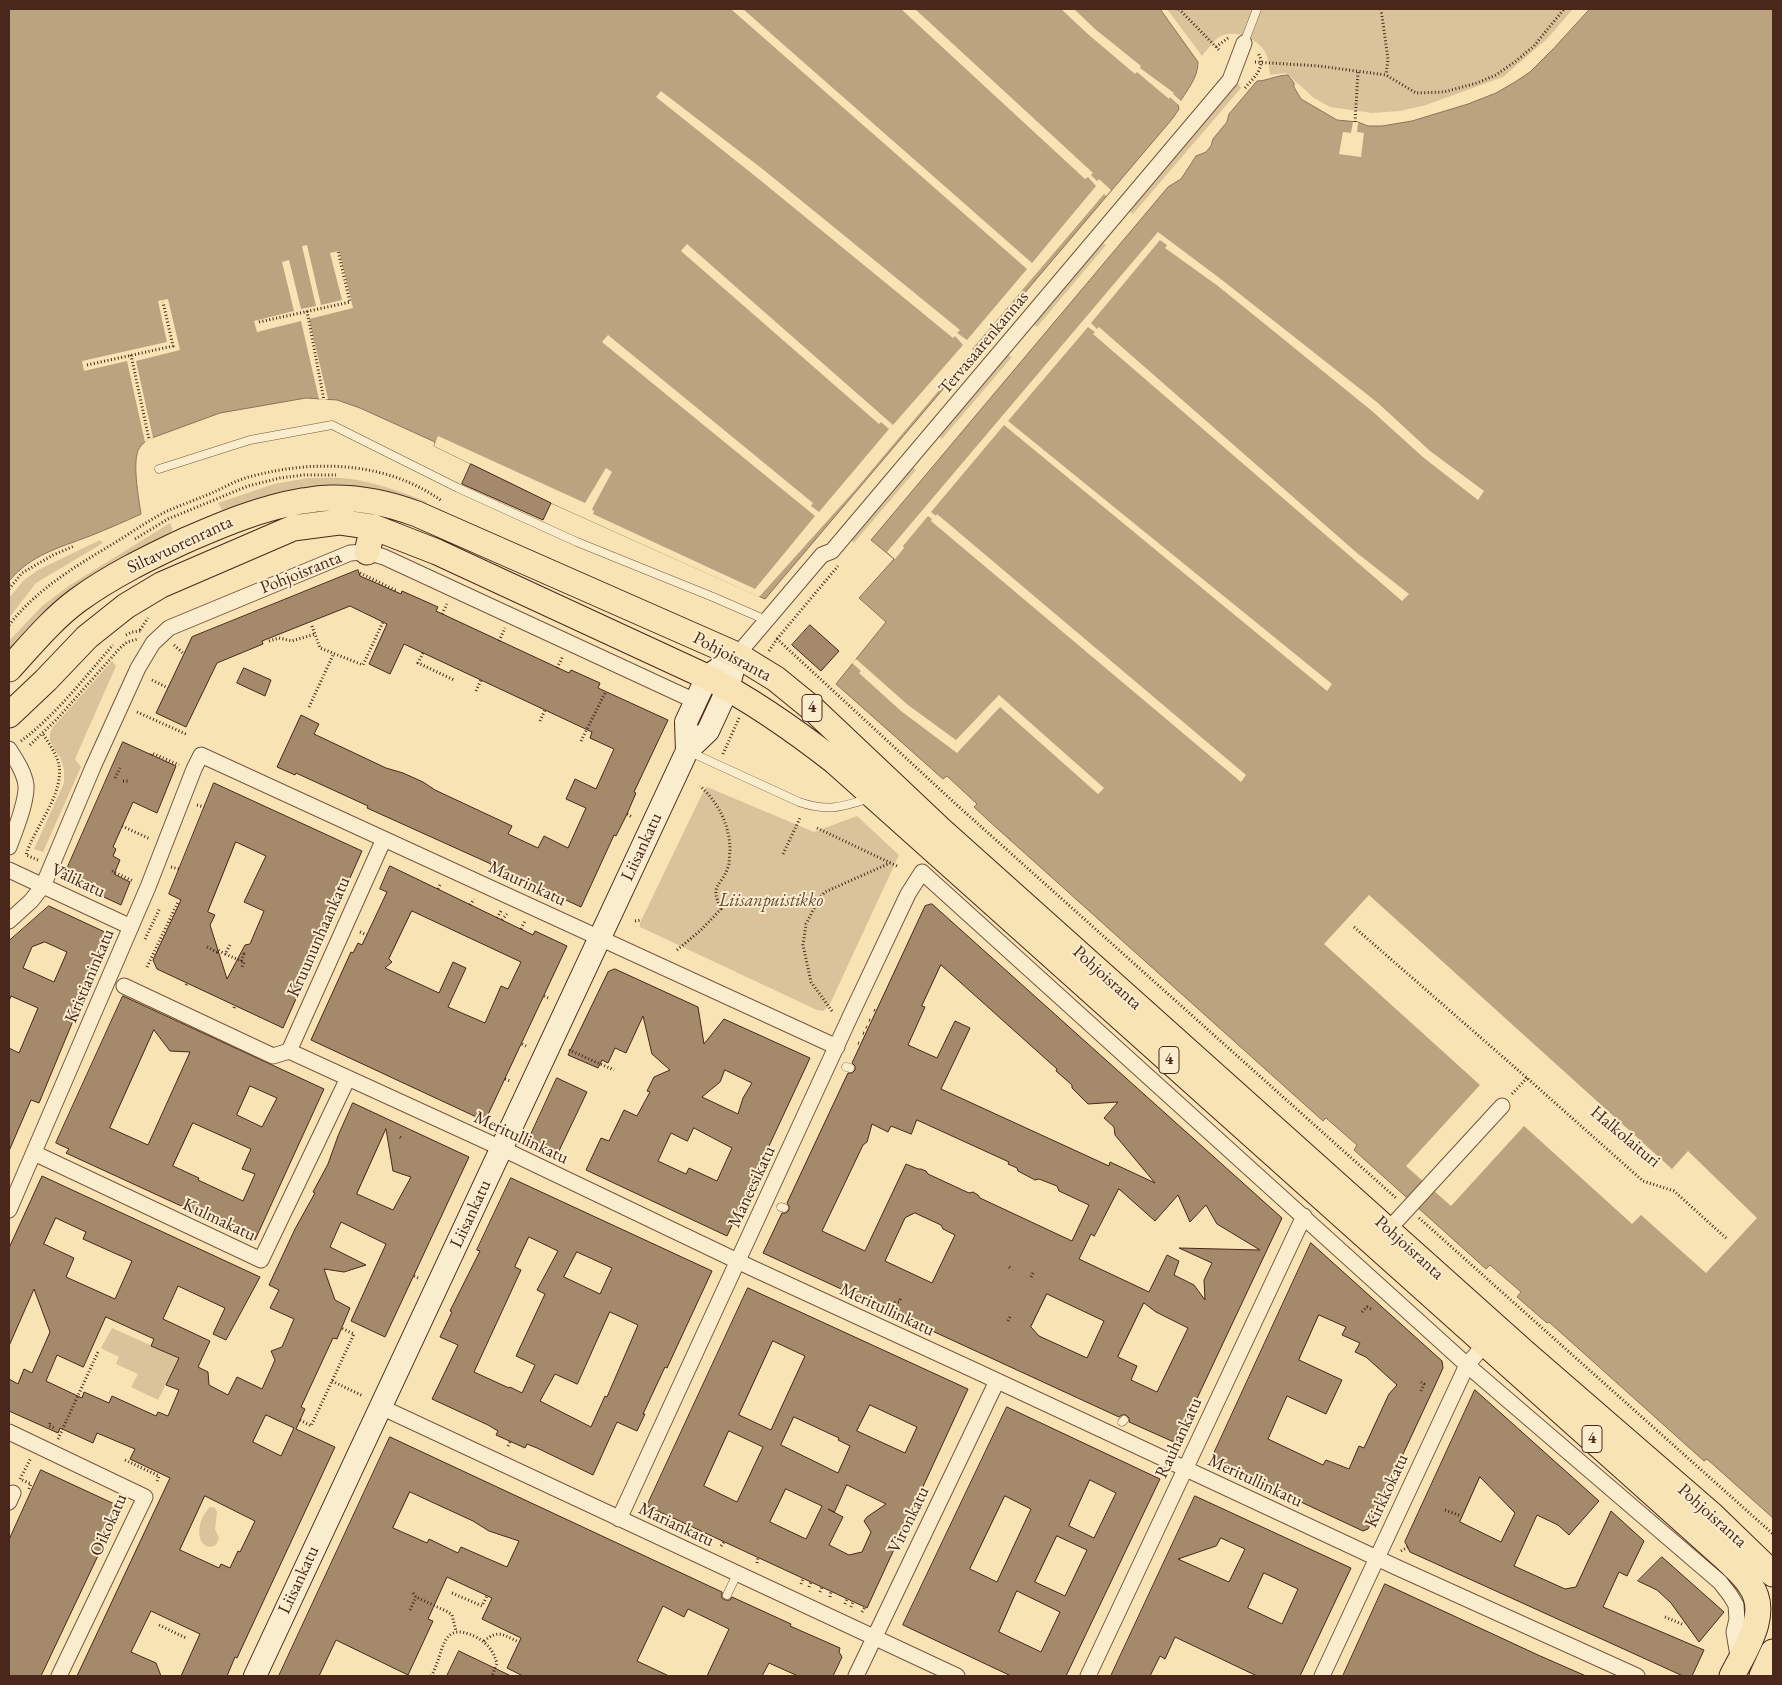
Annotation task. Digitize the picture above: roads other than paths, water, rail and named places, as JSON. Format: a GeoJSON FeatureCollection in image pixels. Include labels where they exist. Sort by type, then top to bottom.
{"type":"FeatureCollection","features":[{"type":"Feature","properties":{"kind":"main road","name":"Siltavuorenranta"},"geometry":{"type":"LineString","coordinates":[[9,669],[41,634],[77,600],[115,575],[195,536],[244,516],[282,504],[327,497],[366,499],[386,503]]}},
{"type":"Feature","properties":{"kind":"main road","name":"Pohjoisranta"},"geometry":{"type":"LineString","coordinates":[[386,503],[417,514],[737,655],[776,679],[814,710],[941,830],[1388,1230],[1492,1336]]}},
{"type":"Feature","properties":{"kind":"main road","name":"Siltavuorenranta"},"geometry":{"type":"LineString","coordinates":[[9,715],[87,637],[126,606],[161,585],[293,528],[339,522],[373,526]]}},
{"type":"Feature","properties":{"kind":"main road","name":"Pohjoisranta"},"geometry":{"type":"LineString","coordinates":[[373,526],[477,570],[718,683],[764,710],[802,736],[834,761],[1492,1336],[1712,1515],[1759,1571]]}},
{"type":"Feature","properties":{"kind":"main road"},"geometry":{"type":"LineString","coordinates":[[363,562],[373,526]]}},
{"type":"Feature","properties":{"kind":"main road","name":"4"},"geometry":{"type":"LineString","coordinates":[[1735,1669],[1755,1627],[1759,1608],[1754,1591],[1759,1571]]}},
{"type":"Feature","properties":{"kind":"main road"},"geometry":{"type":"LineString","coordinates":[[1762,1676],[1773,1652]]}},
{"type":"Feature","properties":{"kind":"street","name":"Tervasaarenkannas"},"geometry":{"type":"LineString","coordinates":[[737,655],[822,555],[832,551],[1230,80],[1244,44]]}},
{"type":"Feature","properties":{"kind":"street","name":"Pohjoisranta"},"geometry":{"type":"LineString","coordinates":[[9,921],[31,901],[43,886],[138,668],[153,643],[169,628],[345,555],[363,562],[384,556],[695,702]]}},
{"type":"Feature","properties":{"kind":"street","name":"Liisankatu"},"geometry":{"type":"LineString","coordinates":[[687,751],[686,722],[695,702],[718,683],[737,655]]}},
{"type":"Feature","properties":{"kind":"street","name":"Liisankatu"},"geometry":{"type":"LineString","coordinates":[[255,1676],[372,1402],[501,1148],[687,751],[708,731],[718,683]]}},
{"type":"Feature","properties":{"kind":"street"},"geometry":{"type":"LineString","coordinates":[[9,749],[22,772],[26,786],[24,801],[9,847]]}},
{"type":"Feature","properties":{"kind":"street","name":"Maurinkatu"},"geometry":{"type":"LineString","coordinates":[[201,755],[836,1046]]}},
{"type":"Feature","properties":{"kind":"street","name":"Kristianinkatu"},"geometry":{"type":"LineString","coordinates":[[9,1210],[131,927],[201,755]]}},
{"type":"Feature","properties":{"kind":"street","name":"Kruununhaankatu"},"geometry":{"type":"LineString","coordinates":[[289,1051],[384,839]]}},
{"type":"Feature","properties":{"kind":"street","name":"Välikatu"},"geometry":{"type":"LineString","coordinates":[[9,870],[131,927]]}},
{"type":"Feature","properties":{"kind":"street","name":"Maneesikatu"},"geometry":{"type":"LineString","coordinates":[[619,1519],[836,1046],[908,894],[922,872],[1304,1216]]}},
{"type":"Feature","properties":{"kind":"street","name":"Meritullinkatu"},"geometry":{"type":"LineString","coordinates":[[124,986],[273,1056],[289,1051],[501,1148],[738,1262],[1377,1558],[1637,1676]]}},
{"type":"Feature","properties":{"kind":"street","name":"Kulmakatu"},"geometry":{"type":"LineString","coordinates":[[34,1153],[261,1260],[348,1078]]}},
{"type":"Feature","properties":{"kind":"street"},"geometry":{"type":"LineString","coordinates":[[1388,1230],[1502,1106]]}},
{"type":"Feature","properties":{"kind":"street"},"geometry":{"type":"LineString","coordinates":[[1304,1216],[1467,1365],[1720,1582],[1736,1605],[1737,1620],[1734,1632],[1735,1669]]}},
{"type":"Feature","properties":{"kind":"street","name":"Rauhankatu"},"geometry":{"type":"LineString","coordinates":[[1088,1676],[1304,1216]]}},
{"type":"Feature","properties":{"kind":"street","name":"Kirkkokatu"},"geometry":{"type":"LineString","coordinates":[[1322,1676],[1467,1365],[1492,1336]]}},
{"type":"Feature","properties":{"kind":"street","name":"Vironkatu"},"geometry":{"type":"LineString","coordinates":[[856,1676],[997,1381]]}},
{"type":"Feature","properties":{"kind":"street","name":"Mariankatu"},"geometry":{"type":"LineString","coordinates":[[372,1402],[957,1676]]}},
{"type":"Feature","properties":{"kind":"street","name":"Oikokatu"},"geometry":{"type":"LineString","coordinates":[[9,1432],[145,1497],[59,1676]]}},
{"type":"Feature","properties":{"kind":"lane"},"geometry":{"type":"LineString","coordinates":[[1244,44],[1257,9]]}},
{"type":"Feature","properties":{"kind":"lane"},"geometry":{"type":"LineString","coordinates":[[159,469],[250,440],[332,425],[458,488],[560,534],[766,620]]}},
{"type":"Feature","properties":{"kind":"lane"},"geometry":{"type":"LineString","coordinates":[[687,751],[799,802],[824,808],[839,808],[875,797]]}},
{"type":"Feature","properties":{"kind":"lane"},"geometry":{"type":"LineString","coordinates":[[727,1595],[736,1574]]}},
{"type":"Feature","properties":{"kind":"park label","name":"Liisanpuistikko"},"geometry":{"type":"Point","coordinates":[771,901]}}]}
